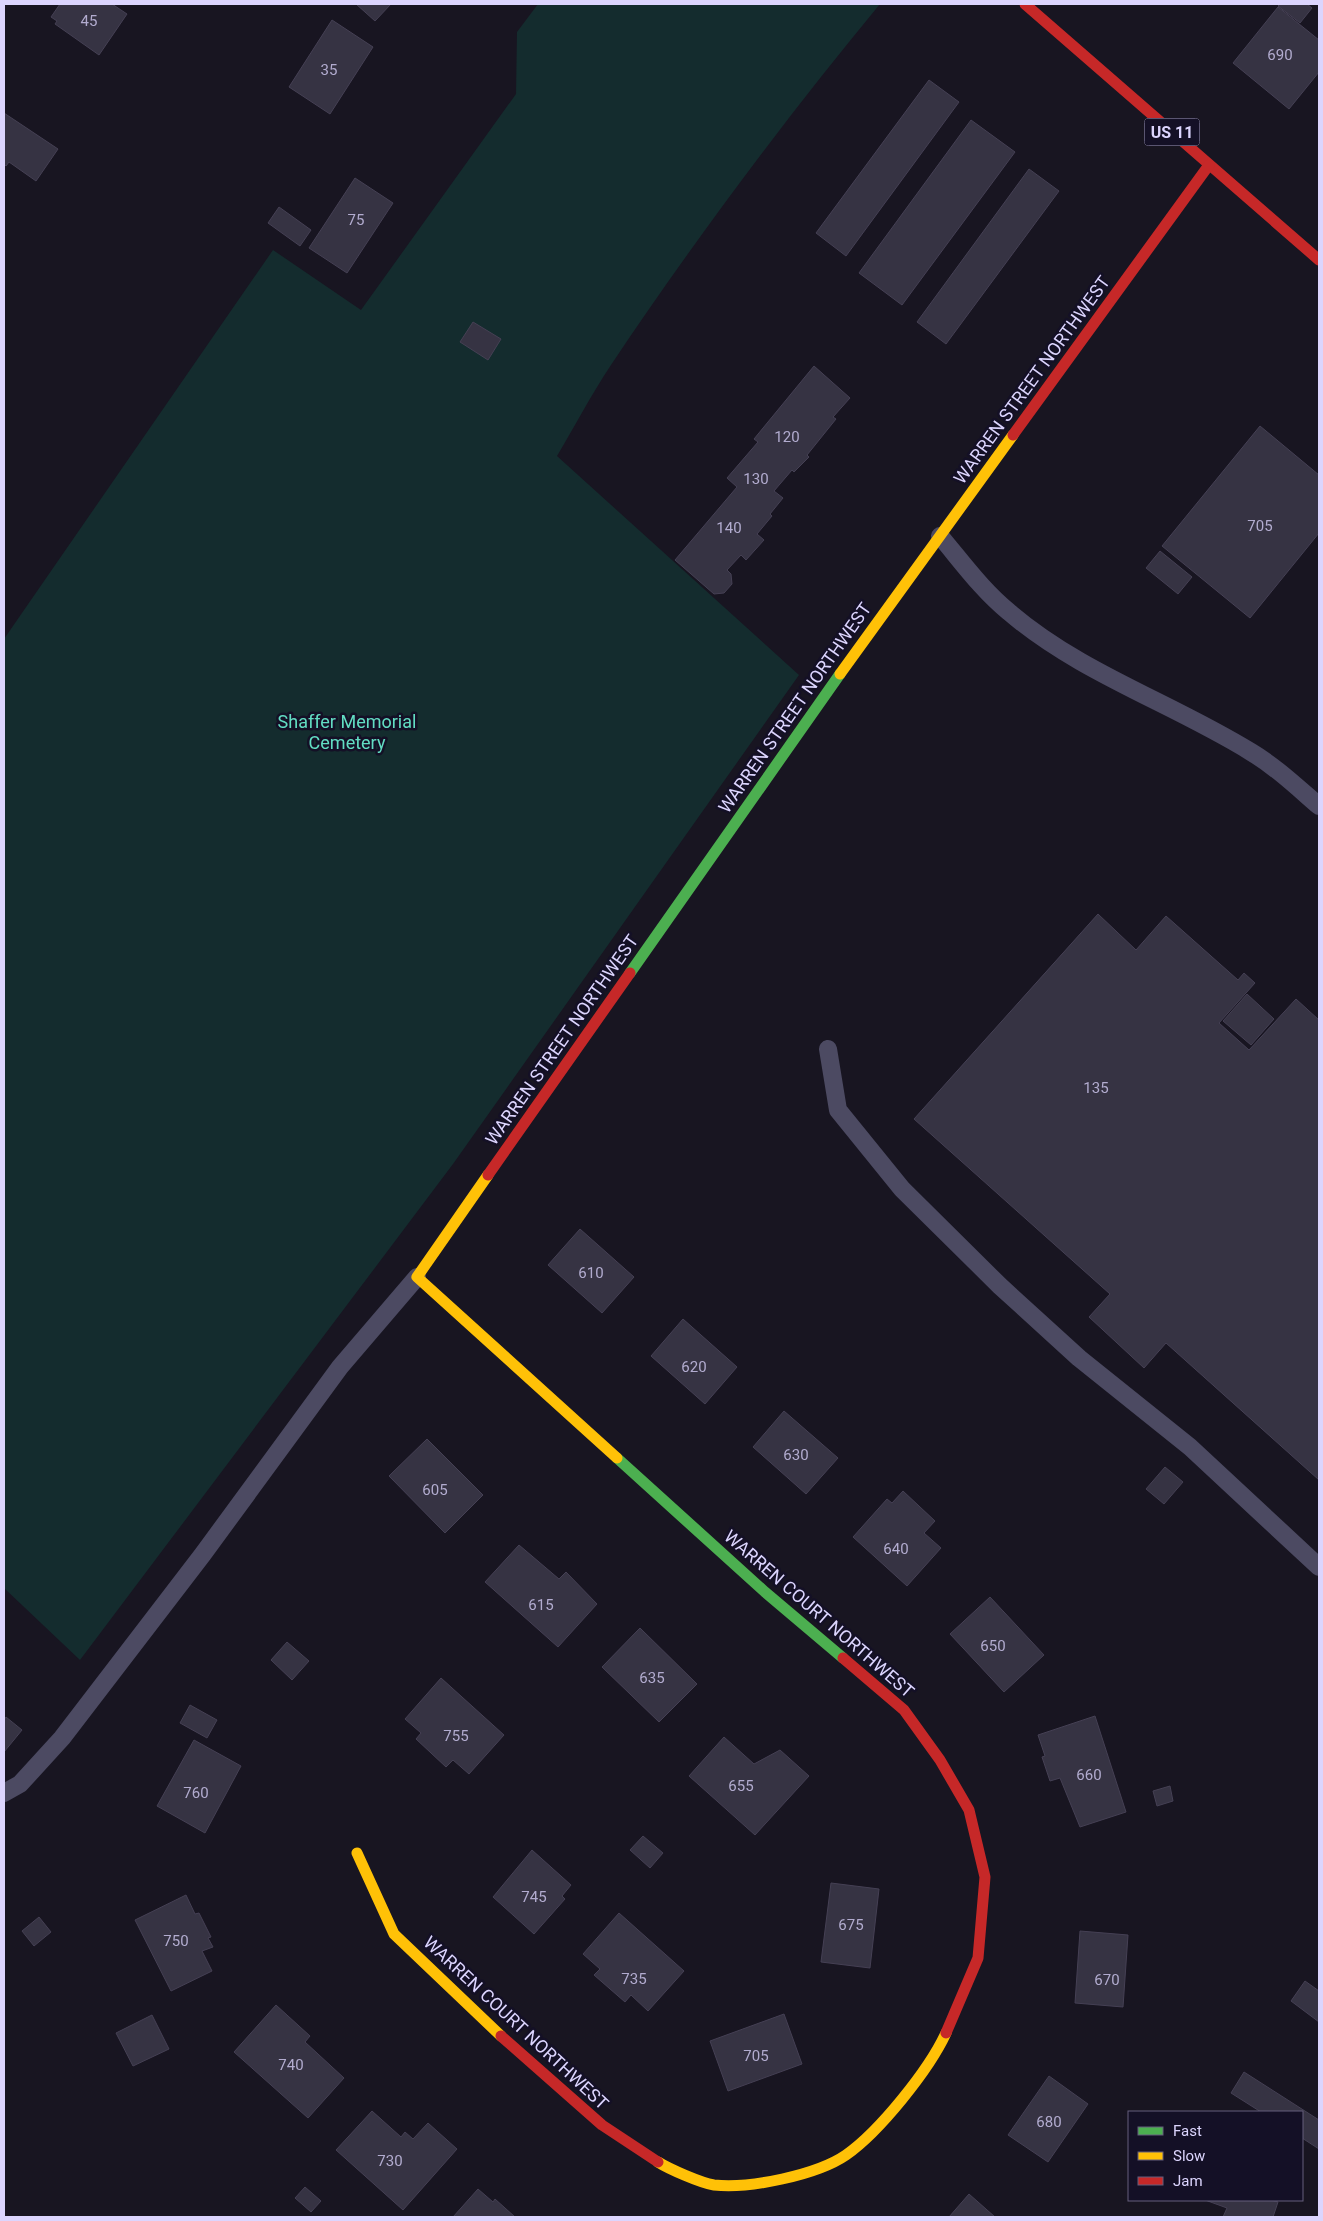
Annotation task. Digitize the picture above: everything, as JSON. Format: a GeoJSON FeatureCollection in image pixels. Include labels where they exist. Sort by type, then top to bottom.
{"type":"FeatureCollection","features":[{"type":"Feature","properties":{"kind":"street","name":"US 11"},"geometry":{"type":"LineString","coordinates":[[1026,4],[1319,260]]}},
{"type":"Feature","properties":{"kind":"street","name":"WARREN STREET NORTHWEST"},"geometry":{"type":"LineString","coordinates":[[417,1278],[826,692],[1209,165]]}},
{"type":"Feature","properties":{"kind":"street","name":"WARREN COURT NORTHWEST"},"geometry":{"type":"LineString","coordinates":[[357,1853],[394,1934],[514,2049],[602,2125],[661,2164],[713,2185],[765,2184],[810,2171],[845,2156],[882,2123],[912,2086],[945,2036],[978,1958],[986,1877],[969,1810],[940,1760],[904,1710],[765,1592],[417,1278]]}},
{"type":"Feature","properties":{"kind":"lane"},"geometry":{"type":"LineString","coordinates":[[940,536],[976,581],[1009,612],[1057,647],[1116,681],[1252,752],[1319,806]]}},
{"type":"Feature","properties":{"kind":"lane"},"geometry":{"type":"LineString","coordinates":[[828,1049],[838,1110],[902,1189],[1000,1286],[1072,1351],[1190,1447],[1319,1567]]}},
{"type":"Feature","properties":{"kind":"lane"},"geometry":{"type":"LineString","coordinates":[[4,1793],[20,1784],[62,1738],[203,1554],[340,1367],[417,1278]]}},
{"type":"Feature","properties":{"kind":"green space","name":"Shaffer Memorial Cemetery"},"geometry":{"type":"Polygon","coordinates":[[[538,4],[880,4],[775,136],[675,272],[604,376],[557,456],[799,675],[453,1164],[80,1660],[4,1588],[4,639],[273,250],[361,310],[516,94],[517,32],[538,4]]]}},
{"type":"Feature","properties":{"kind":"building"},"geometry":{"type":"Polygon","coordinates":[[[60,4],[112,4],[127,14],[99,55],[55,24],[57,21],[51,17],[60,4]]]}},
{"type":"Feature","properties":{"kind":"building"},"geometry":{"type":"Polygon","coordinates":[[[356,4],[391,4],[375,21],[356,4]]]}},
{"type":"Feature","properties":{"kind":"building"},"geometry":{"type":"Polygon","coordinates":[[[1280,4],[1307,4],[1312,8],[1300,23],[1278,6],[1280,4]]]}},
{"type":"Feature","properties":{"kind":"building"},"geometry":{"type":"Polygon","coordinates":[[[1278,7],[1319,40],[1319,72],[1289,109],[1233,63],[1278,7]]]}},
{"type":"Feature","properties":{"kind":"building"},"geometry":{"type":"Polygon","coordinates":[[[332,20],[373,47],[330,114],[289,87],[332,20]]]}},
{"type":"Feature","properties":{"kind":"building"},"geometry":{"type":"Polygon","coordinates":[[[929,80],[959,102],[846,256],[816,233],[929,80]]]}},
{"type":"Feature","properties":{"kind":"building"},"geometry":{"type":"Polygon","coordinates":[[[4,113],[58,149],[36,181],[9,162],[6,166],[4,164],[4,113]]]}},
{"type":"Feature","properties":{"kind":"building"},"geometry":{"type":"Polygon","coordinates":[[[971,120],[1015,152],[902,305],[859,273],[971,120]]]}},
{"type":"Feature","properties":{"kind":"building"},"geometry":{"type":"Polygon","coordinates":[[[1029,169],[1059,191],[946,344],[917,322],[1029,169]]]}},
{"type":"Feature","properties":{"kind":"building"},"geometry":{"type":"Polygon","coordinates":[[[355,178],[393,203],[347,273],[309,248],[355,178]]]}},
{"type":"Feature","properties":{"kind":"building"},"geometry":{"type":"Polygon","coordinates":[[[279,207],[311,230],[300,246],[268,223],[279,207]]]}},
{"type":"Feature","properties":{"kind":"building"},"geometry":{"type":"Polygon","coordinates":[[[473,322],[501,339],[488,360],[460,342],[473,322]]]}},
{"type":"Feature","properties":{"kind":"building"},"geometry":{"type":"Polygon","coordinates":[[[814,366],[850,398],[833,417],[836,419],[807,455],[809,457],[794,472],[792,470],[774,491],[783,498],[770,514],[772,516],[757,534],[764,540],[746,560],[741,555],[727,570],[731,574],[732,584],[724,593],[714,594],[675,560],[737,487],[727,478],[758,442],[754,439],[814,366]]]}},
{"type":"Feature","properties":{"kind":"building"},"geometry":{"type":"Polygon","coordinates":[[[1260,426],[1319,475],[1319,533],[1250,618],[1162,546],[1260,426]]]}},
{"type":"Feature","properties":{"kind":"building"},"geometry":{"type":"Polygon","coordinates":[[[1160,551],[1192,577],[1178,594],[1146,568],[1160,551]]]}},
{"type":"Feature","properties":{"kind":"building"},"geometry":{"type":"Polygon","coordinates":[[[1098,914],[1136,950],[1166,916],[1238,980],[1244,973],[1255,983],[1219,1023],[1249,1050],[1296,999],[1319,1020],[1319,1480],[1166,1343],[1144,1368],[1089,1317],[1110,1294],[914,1119],[1098,914]]]}},
{"type":"Feature","properties":{"kind":"building"},"geometry":{"type":"Polygon","coordinates":[[[1247,994],[1274,1019],[1251,1045],[1223,1021],[1247,994]]]}},
{"type":"Feature","properties":{"kind":"building"},"geometry":{"type":"Polygon","coordinates":[[[580,1229],[634,1277],[602,1313],[548,1265],[580,1229]]]}},
{"type":"Feature","properties":{"kind":"building"},"geometry":{"type":"Polygon","coordinates":[[[683,1319],[737,1367],[705,1404],[651,1356],[683,1319]]]}},
{"type":"Feature","properties":{"kind":"building"},"geometry":{"type":"Polygon","coordinates":[[[784,1411],[838,1458],[806,1494],[753,1447],[784,1411]]]}},
{"type":"Feature","properties":{"kind":"building"},"geometry":{"type":"Polygon","coordinates":[[[427,1439],[483,1495],[445,1533],[389,1476],[427,1439]]]}},
{"type":"Feature","properties":{"kind":"building"},"geometry":{"type":"Polygon","coordinates":[[[1165,1467],[1183,1482],[1164,1504],[1146,1489],[1165,1467]]]}},
{"type":"Feature","properties":{"kind":"building"},"geometry":{"type":"Polygon","coordinates":[[[903,1491],[935,1521],[924,1533],[941,1548],[907,1586],[853,1537],[887,1499],[892,1503],[903,1491]]]}},
{"type":"Feature","properties":{"kind":"building"},"geometry":{"type":"Polygon","coordinates":[[[519,1545],[559,1579],[566,1572],[597,1604],[558,1647],[485,1582],[519,1545]]]}},
{"type":"Feature","properties":{"kind":"building"},"geometry":{"type":"Polygon","coordinates":[[[990,1597],[1044,1655],[1004,1692],[950,1634],[990,1597]]]}},
{"type":"Feature","properties":{"kind":"building"},"geometry":{"type":"Polygon","coordinates":[[[640,1628],[697,1684],[659,1722],[602,1667],[640,1628]]]}},
{"type":"Feature","properties":{"kind":"building"},"geometry":{"type":"Polygon","coordinates":[[[287,1642],[309,1661],[292,1680],[271,1660],[287,1642]]]}},
{"type":"Feature","properties":{"kind":"building"},"geometry":{"type":"Polygon","coordinates":[[[441,1678],[504,1735],[469,1774],[453,1760],[446,1767],[416,1739],[421,1733],[405,1719],[441,1678]]]}},
{"type":"Feature","properties":{"kind":"building"},"geometry":{"type":"Polygon","coordinates":[[[190,1705],[217,1720],[207,1738],[180,1723],[190,1705]]]}},
{"type":"Feature","properties":{"kind":"building"},"geometry":{"type":"Polygon","coordinates":[[[1095,1716],[1126,1812],[1080,1827],[1060,1778],[1050,1781],[1042,1757],[1045,1756],[1038,1735],[1095,1716]]]}},
{"type":"Feature","properties":{"kind":"building"},"geometry":{"type":"Polygon","coordinates":[[[6,1717],[22,1730],[4,1752],[4,1720],[6,1717]]]}},
{"type":"Feature","properties":{"kind":"building"},"geometry":{"type":"Polygon","coordinates":[[[724,1737],[754,1764],[780,1750],[809,1776],[755,1835],[689,1776],[724,1737]]]}},
{"type":"Feature","properties":{"kind":"building"},"geometry":{"type":"Polygon","coordinates":[[[194,1740],[241,1766],[205,1833],[157,1806],[194,1740]]]}},
{"type":"Feature","properties":{"kind":"building"},"geometry":{"type":"Polygon","coordinates":[[[1170,1786],[1173,1801],[1157,1806],[1153,1791],[1170,1786]]]}},
{"type":"Feature","properties":{"kind":"building"},"geometry":{"type":"Polygon","coordinates":[[[643,1836],[663,1853],[650,1868],[630,1850],[643,1836]]]}},
{"type":"Feature","properties":{"kind":"building"},"geometry":{"type":"Polygon","coordinates":[[[532,1850],[571,1885],[562,1896],[565,1899],[534,1934],[493,1897],[532,1850]]]}},
{"type":"Feature","properties":{"kind":"building"},"geometry":{"type":"Polygon","coordinates":[[[831,1883],[879,1889],[870,1968],[821,1962],[831,1883]]]}},
{"type":"Feature","properties":{"kind":"building"},"geometry":{"type":"Polygon","coordinates":[[[186,1895],[195,1914],[199,1913],[211,1937],[208,1938],[213,1947],[202,1951],[212,1971],[171,1991],[135,1920],[186,1895]]]}},
{"type":"Feature","properties":{"kind":"building"},"geometry":{"type":"Polygon","coordinates":[[[619,1913],[684,1971],[648,2011],[631,1995],[625,2002],[594,1975],[600,1969],[583,1954],[619,1913]]]}},
{"type":"Feature","properties":{"kind":"building"},"geometry":{"type":"Polygon","coordinates":[[[39,1917],[51,1932],[34,1946],[22,1931],[39,1917]]]}},
{"type":"Feature","properties":{"kind":"building"},"geometry":{"type":"Polygon","coordinates":[[[1080,1931],[1128,1935],[1123,2007],[1075,2003],[1080,1931]]]}},
{"type":"Feature","properties":{"kind":"building"},"geometry":{"type":"Polygon","coordinates":[[[1305,1981],[1319,1991],[1319,2022],[1291,2001],[1305,1981]]]}},
{"type":"Feature","properties":{"kind":"building"},"geometry":{"type":"Polygon","coordinates":[[[276,2005],[310,2036],[305,2042],[344,2078],[308,2118],[234,2052],[276,2005]]]}},
{"type":"Feature","properties":{"kind":"building"},"geometry":{"type":"Polygon","coordinates":[[[784,2014],[802,2064],[728,2091],[710,2041],[784,2014]]]}},
{"type":"Feature","properties":{"kind":"building"},"geometry":{"type":"Polygon","coordinates":[[[152,2015],[169,2049],[133,2066],[116,2033],[152,2015]]]}},
{"type":"Feature","properties":{"kind":"building"},"geometry":{"type":"Polygon","coordinates":[[[1244,2072],[1319,2120],[1319,2149],[1303,2139],[1303,2111],[1259,2111],[1231,2093],[1244,2072]]]}},
{"type":"Feature","properties":{"kind":"building"},"geometry":{"type":"Polygon","coordinates":[[[1049,2076],[1088,2104],[1048,2162],[1008,2135],[1049,2076]]]}},
{"type":"Feature","properties":{"kind":"building"},"geometry":{"type":"Polygon","coordinates":[[[372,2111],[401,2137],[405,2132],[413,2139],[428,2123],[457,2149],[403,2210],[336,2150],[372,2111]]]}},
{"type":"Feature","properties":{"kind":"building"},"geometry":{"type":"Polygon","coordinates":[[[305,2187],[321,2201],[311,2212],[295,2198],[305,2187]]]}},
{"type":"Feature","properties":{"kind":"building"},"geometry":{"type":"Polygon","coordinates":[[[478,2189],[493,2202],[495,2199],[515,2217],[453,2217],[478,2189]]]}},
{"type":"Feature","properties":{"kind":"building"},"geometry":{"type":"Polygon","coordinates":[[[969,2194],[995,2217],[949,2217],[969,2194]]]}},
{"type":"Feature","properties":{"kind":"building"},"geometry":{"type":"Polygon","coordinates":[[[1208,2201],[1278,2202],[1273,2217],[1223,2217],[1227,2208],[1208,2201]]]}},
{"type":"Feature","properties":{"kind":"traffic: fast"},"geometry":{"type":"LineString","coordinates":[[630,973],[840,674]]}},
{"type":"Feature","properties":{"kind":"traffic: fast"},"geometry":{"type":"LineString","coordinates":[[617,1458],[765,1592],[843,1658]]}},
{"type":"Feature","properties":{"kind":"traffic: slow"},"geometry":{"type":"LineString","coordinates":[[840,674],[1013,435]]}},
{"type":"Feature","properties":{"kind":"traffic: slow"},"geometry":{"type":"LineString","coordinates":[[488,1175],[417,1277],[617,1458]]}},
{"type":"Feature","properties":{"kind":"traffic: slow"},"geometry":{"type":"LineString","coordinates":[[357,1853],[394,1934],[501,2036]]}},
{"type":"Feature","properties":{"kind":"traffic: slow"},"geometry":{"type":"LineString","coordinates":[[658,2162],[701,2182],[729,2186],[764,2183],[818,2169],[846,2155],[859,2145],[888,2116],[916,2082],[946,2033]]}},
{"type":"Feature","properties":{"kind":"traffic: jam"},"geometry":{"type":"LineString","coordinates":[[1025,4],[1319,260]]}},
{"type":"Feature","properties":{"kind":"traffic: jam"},"geometry":{"type":"LineString","coordinates":[[1013,435],[1209,165]]}},
{"type":"Feature","properties":{"kind":"traffic: jam"},"geometry":{"type":"LineString","coordinates":[[488,1175],[630,973]]}},
{"type":"Feature","properties":{"kind":"traffic: jam"},"geometry":{"type":"LineString","coordinates":[[843,1658],[904,1710],[940,1760],[969,1810],[985,1877],[978,1958],[946,2033]]}},
{"type":"Feature","properties":{"kind":"traffic: jam"},"geometry":{"type":"LineString","coordinates":[[501,2036],[602,2125],[658,2162]]}}]}
